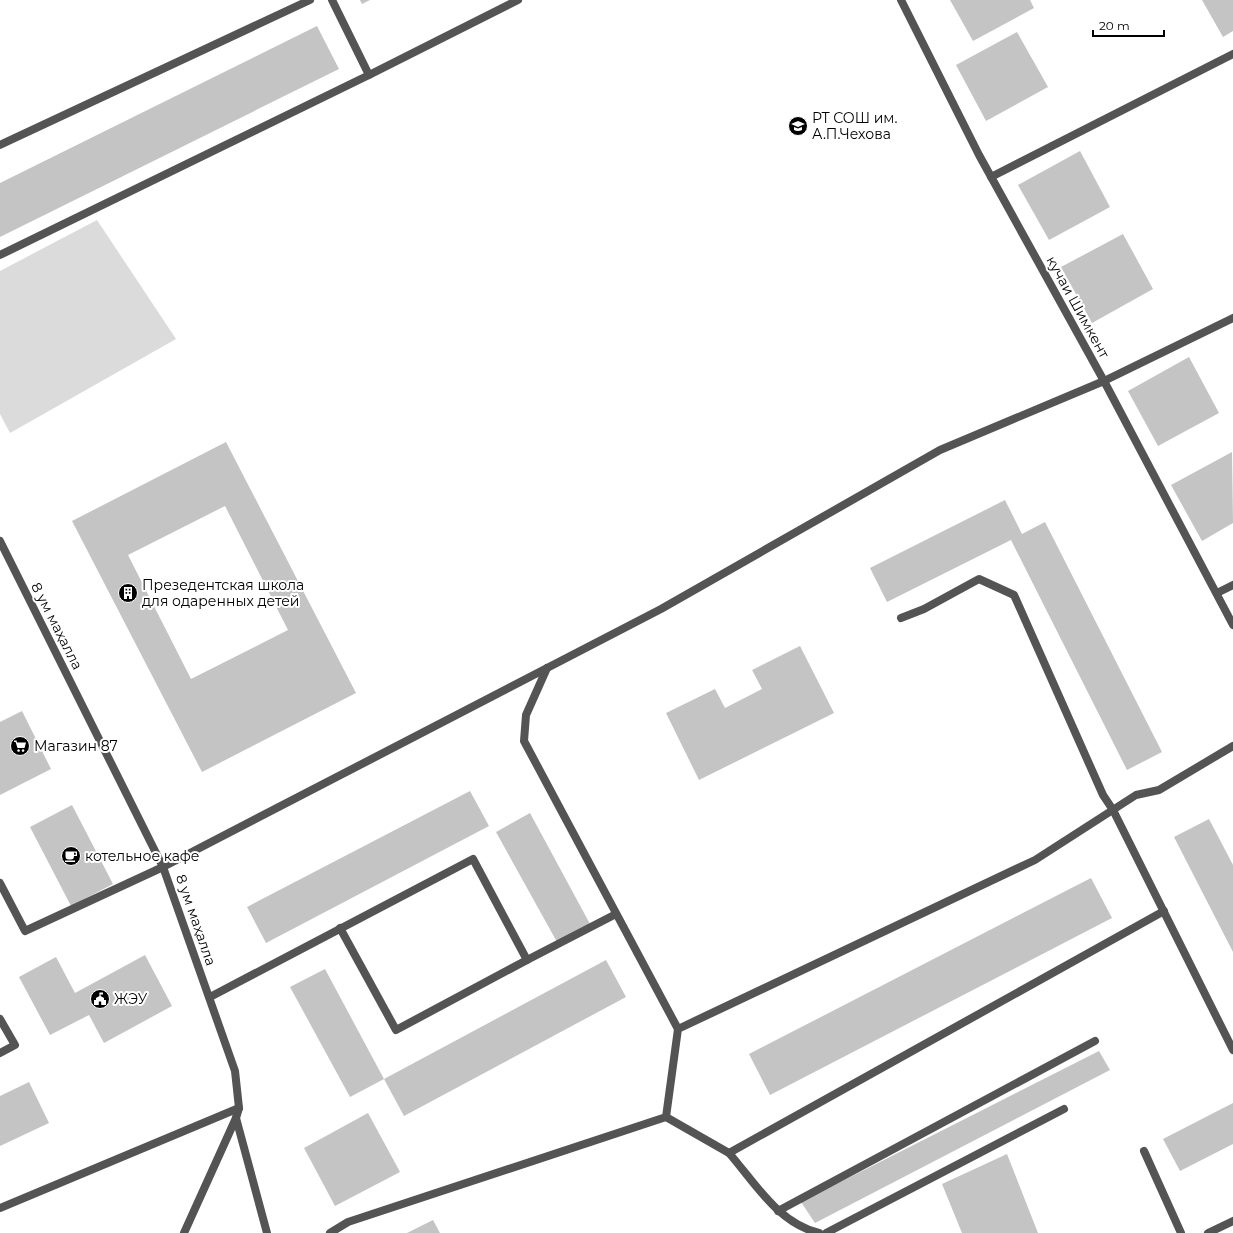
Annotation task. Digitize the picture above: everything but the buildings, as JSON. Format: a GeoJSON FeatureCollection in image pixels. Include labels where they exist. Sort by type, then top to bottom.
{"type":"FeatureCollection","features":[{"type":"Feature","properties":{"kind":"street"},"geometry":{"type":"LineString","coordinates":[[0,144],[310,0]]}},
{"type":"Feature","properties":{"kind":"street"},"geometry":{"type":"LineString","coordinates":[[332,0],[369,75]]}},
{"type":"Feature","properties":{"kind":"street"},"geometry":{"type":"LineString","coordinates":[[0,255],[369,75],[518,0]]}},
{"type":"Feature","properties":{"kind":"street","name":"кучаи Шимкент"},"geometry":{"type":"LineString","coordinates":[[901,0],[991,177],[1104,381],[1233,625]]}},
{"type":"Feature","properties":{"kind":"street"},"geometry":{"type":"LineString","coordinates":[[991,177],[1233,54]]}},
{"type":"Feature","properties":{"kind":"street"},"geometry":{"type":"LineString","coordinates":[[0,883],[25,931],[163,867],[661,609],[940,450],[1104,381],[1233,318]]}},
{"type":"Feature","properties":{"kind":"street","name":"8 ум маҳалла"},"geometry":{"type":"LineString","coordinates":[[0,541],[163,867],[235,1070],[239,1108],[236,1118],[184,1233]]}},
{"type":"Feature","properties":{"kind":"street"},"geometry":{"type":"LineString","coordinates":[[902,618],[924,609],[979,579],[1014,595],[1103,795],[1113,810],[1233,1050]]}},
{"type":"Feature","properties":{"kind":"street"},"geometry":{"type":"LineString","coordinates":[[1217,593],[1233,585]]}},
{"type":"Feature","properties":{"kind":"street"},"geometry":{"type":"LineString","coordinates":[[547,668],[526,715],[524,740],[678,1029],[666,1117]]}},
{"type":"Feature","properties":{"kind":"street"},"geometry":{"type":"LineString","coordinates":[[678,1029],[1035,860],[1136,795],[1159,790],[1233,746]]}},
{"type":"Feature","properties":{"kind":"street"},"geometry":{"type":"LineString","coordinates":[[210,997],[473,859],[527,960]]}},
{"type":"Feature","properties":{"kind":"street"},"geometry":{"type":"LineString","coordinates":[[729,1153],[1164,911]]}},
{"type":"Feature","properties":{"kind":"street"},"geometry":{"type":"LineString","coordinates":[[340,928],[396,1030],[616,914]]}},
{"type":"Feature","properties":{"kind":"street"},"geometry":{"type":"LineString","coordinates":[[0,1019],[15,1045],[0,1053]]}},
{"type":"Feature","properties":{"kind":"street"},"geometry":{"type":"LineString","coordinates":[[778,1211],[1095,1041]]}},
{"type":"Feature","properties":{"kind":"street"},"geometry":{"type":"LineString","coordinates":[[0,1208],[239,1108]]}},
{"type":"Feature","properties":{"kind":"street"},"geometry":{"type":"LineString","coordinates":[[826,1233],[1064,1109]]}},
{"type":"Feature","properties":{"kind":"street"},"geometry":{"type":"LineString","coordinates":[[330,1233],[348,1222],[666,1117],[729,1153],[778,1211],[792,1223],[819,1233]]}},
{"type":"Feature","properties":{"kind":"street"},"geometry":{"type":"LineString","coordinates":[[236,1118],[267,1233]]}},
{"type":"Feature","properties":{"kind":"street"},"geometry":{"type":"LineString","coordinates":[[1144,1151],[1181,1233]]}},
{"type":"Feature","properties":{"kind":"street"},"geometry":{"type":"LineString","coordinates":[[1208,1233],[1233,1221]]}},
{"type":"Feature","properties":{"kind":"shaded area"},"geometry":{"type":"Polygon","coordinates":[[[97,220],[176,339],[10,433],[0,414],[0,271],[97,220]]]}},
{"type":"Feature","properties":{"kind":"place","name":"РТ СОШ им. А.П.Чехова"},"geometry":{"type":"Point","coordinates":[798,126]}},
{"type":"Feature","properties":{"kind":"place","name":"Презедентская школа для одаренных детей"},"geometry":{"type":"Point","coordinates":[128,593]}},
{"type":"Feature","properties":{"kind":"place","name":"Магазин 87"},"geometry":{"type":"Point","coordinates":[20,746]}},
{"type":"Feature","properties":{"kind":"place","name":"котельное кафе"},"geometry":{"type":"Point","coordinates":[71,856]}},
{"type":"Feature","properties":{"kind":"place","name":"ЖЭУ"},"geometry":{"type":"Point","coordinates":[100,999]}}]}
